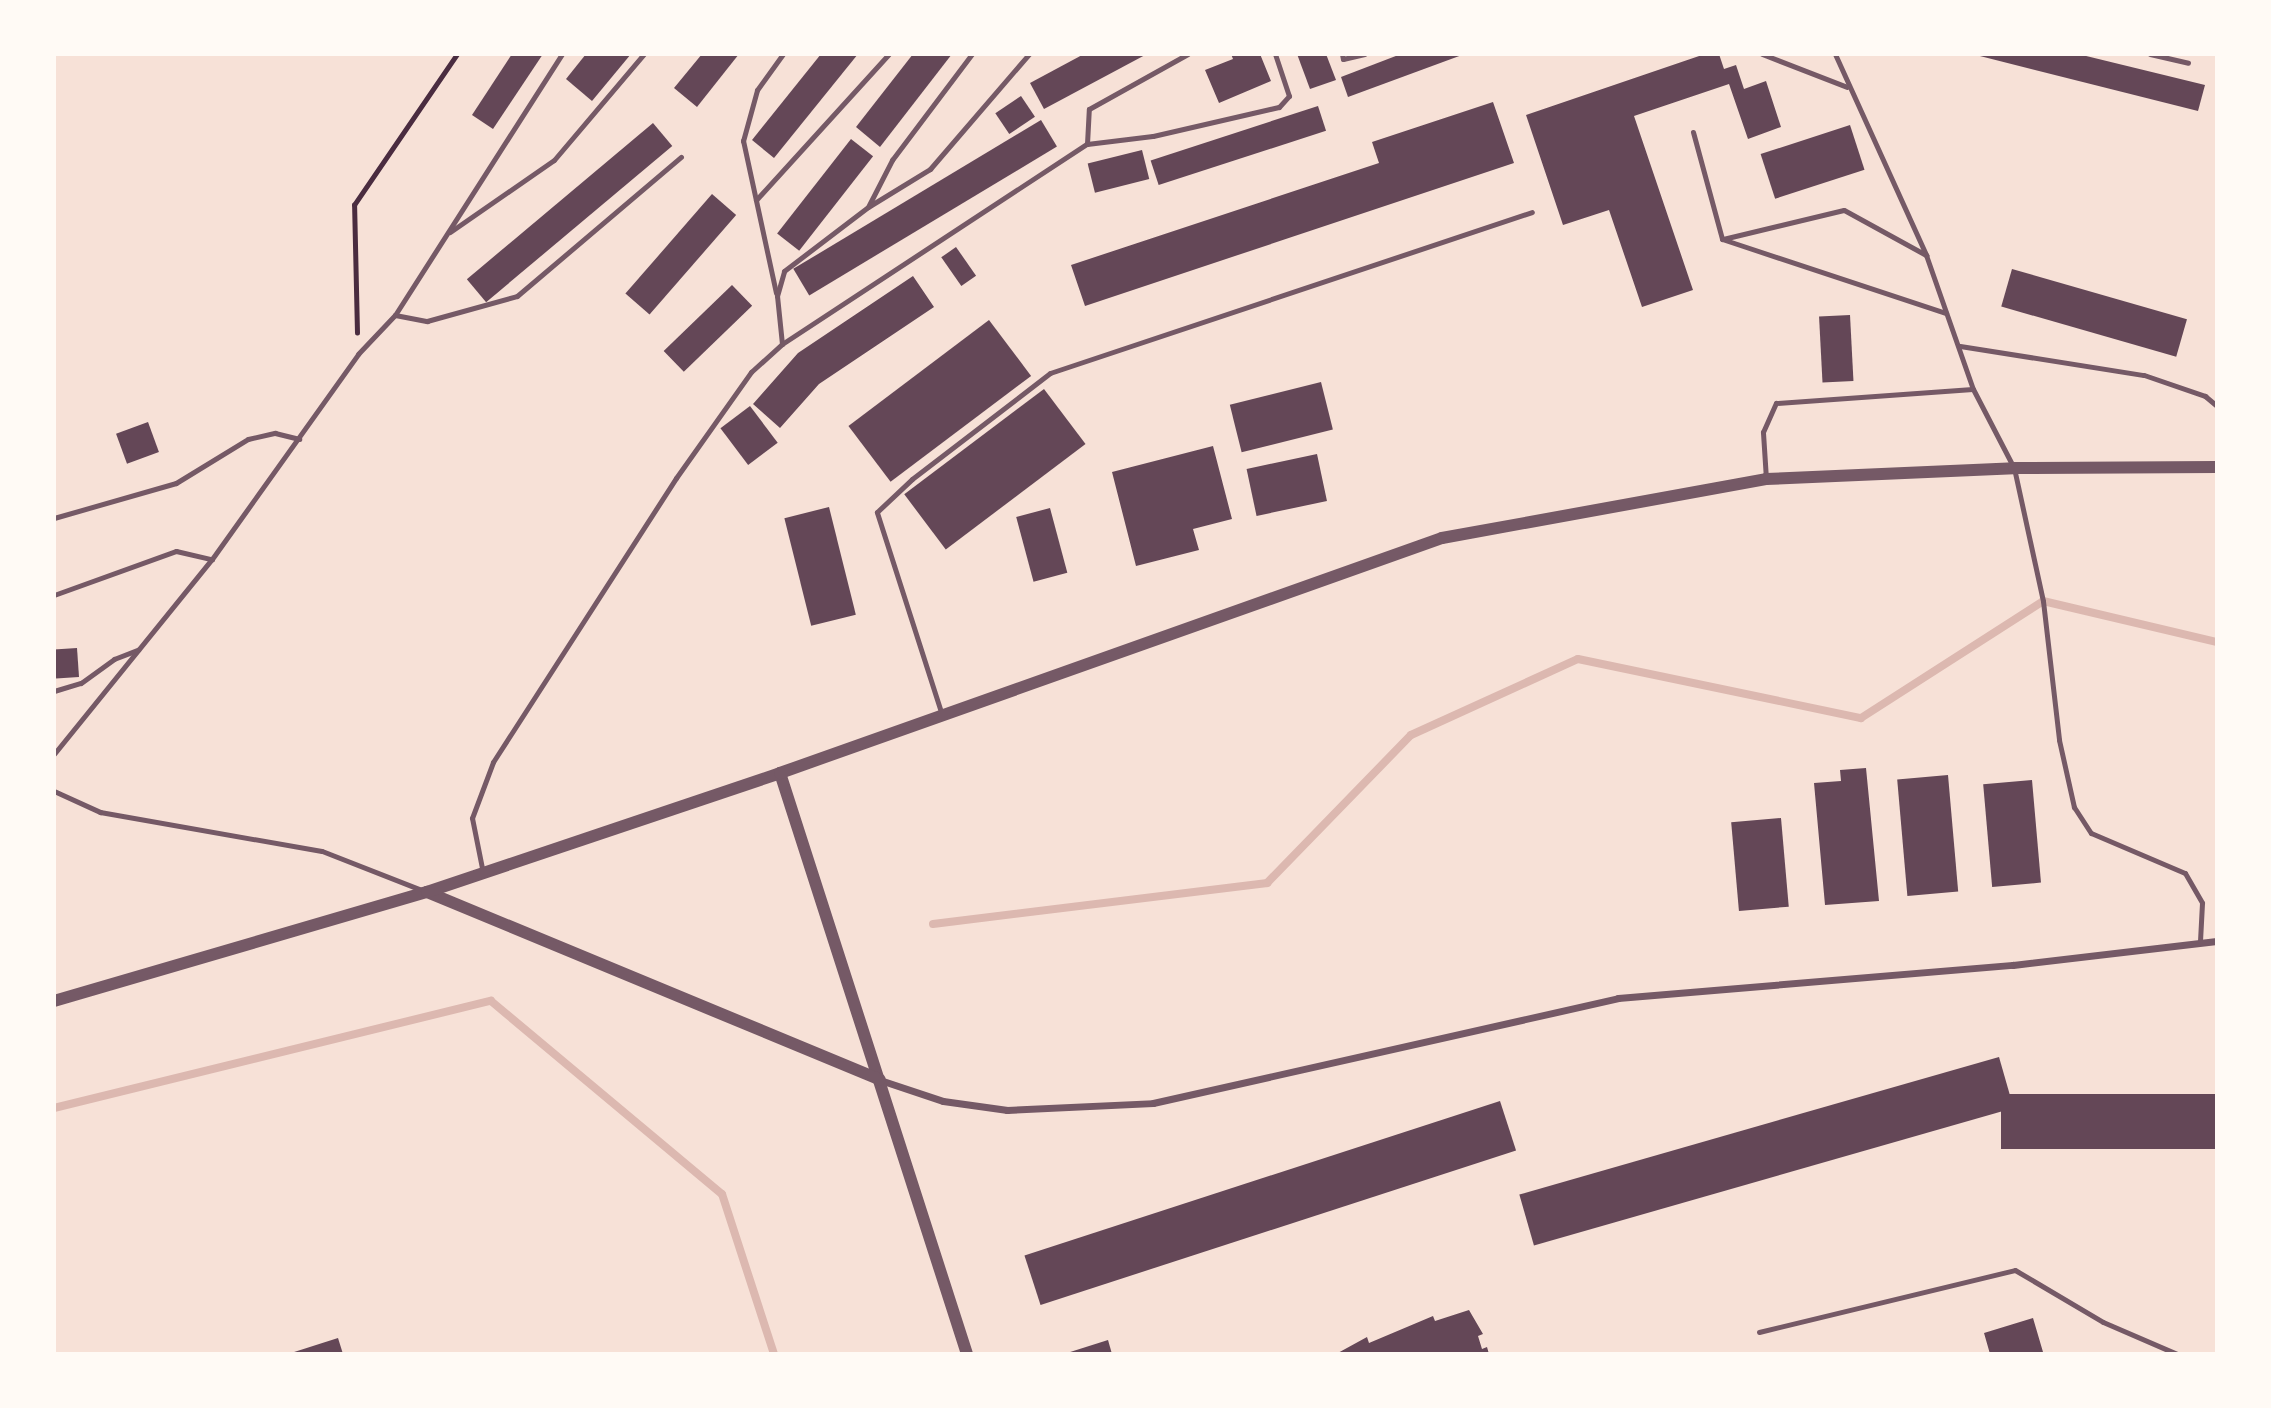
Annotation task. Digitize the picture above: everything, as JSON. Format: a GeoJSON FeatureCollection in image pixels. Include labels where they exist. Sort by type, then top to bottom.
{"type":"FeatureCollection","features":[{"type":"Feature","properties":{"kind":"street"},"geometry":{"type":"LineString","coordinates":[[54,1001],[427,892],[780,773],[1442,538],[1766,480],[2014,468],[2217,467]]}},
{"type":"Feature","properties":{"kind":"street"},"geometry":{"type":"LineString","coordinates":[[780,773],[967,1354]]}},
{"type":"Feature","properties":{"kind":"street"},"geometry":{"type":"LineString","coordinates":[[427,892],[880,1080],[943,1101],[1007,1110],[1153,1103],[1618,998],[2013,964],[2217,941]]}},
{"type":"Feature","properties":{"kind":"lane"},"geometry":{"type":"LineString","coordinates":[[54,754],[212,559],[358,354],[395,315],[562,54]]}},
{"type":"Feature","properties":{"kind":"lane"},"geometry":{"type":"LineString","coordinates":[[447,234],[554,160],[644,54]]}},
{"type":"Feature","properties":{"kind":"lane"},"geometry":{"type":"LineString","coordinates":[[782,344],[777,296],[743,141],[757,90],[783,54]]}},
{"type":"Feature","properties":{"kind":"lane"},"geometry":{"type":"LineString","coordinates":[[756,200],[889,54]]}},
{"type":"Feature","properties":{"kind":"lane"},"geometry":{"type":"LineString","coordinates":[[868,207],[892,160],[972,54]]}},
{"type":"Feature","properties":{"kind":"lane"},"geometry":{"type":"LineString","coordinates":[[777,296],[784,271],[868,207],[930,169],[1029,54]]}},
{"type":"Feature","properties":{"kind":"lane"},"geometry":{"type":"LineString","coordinates":[[1087,144],[1090,109],[1188,54]]}},
{"type":"Feature","properties":{"kind":"lane"},"geometry":{"type":"LineString","coordinates":[[483,873],[472,818],[493,762],[676,478],[751,372],[782,344],[1087,144],[1153,136],[1279,107],[1289,96],[1275,54]]}},
{"type":"Feature","properties":{"kind":"lane"},"geometry":{"type":"LineString","coordinates":[[1342,54],[1343,59],[1364,54]]}},
{"type":"Feature","properties":{"kind":"lane"},"geometry":{"type":"LineString","coordinates":[[1762,54],[1847,87]]}},
{"type":"Feature","properties":{"kind":"lane"},"geometry":{"type":"LineString","coordinates":[[1835,54],[1847,87],[1894,178],[1926,255],[1973,389],[2014,468],[2043,601],[2059,740],[2074,807],[2091,833],[2185,873],[2202,903],[2200,941]]}},
{"type":"Feature","properties":{"kind":"lane"},"geometry":{"type":"LineString","coordinates":[[2150,54],[2188,63]]}},
{"type":"Feature","properties":{"kind":"lane"},"geometry":{"type":"LineString","coordinates":[[1693,132],[1722,239]]}},
{"type":"Feature","properties":{"kind":"lane"},"geometry":{"type":"LineString","coordinates":[[395,315],[427,321],[517,296],[681,157]]}},
{"type":"Feature","properties":{"kind":"lane"},"geometry":{"type":"LineString","coordinates":[[1722,239],[1844,210],[1926,255]]}},
{"type":"Feature","properties":{"kind":"lane"},"geometry":{"type":"LineString","coordinates":[[942,715],[877,512],[912,479],[1050,373],[1532,212]]}},
{"type":"Feature","properties":{"kind":"lane"},"geometry":{"type":"LineString","coordinates":[[1722,239],[1946,313]]}},
{"type":"Feature","properties":{"kind":"lane"},"geometry":{"type":"LineString","coordinates":[[1960,346],[2144,375],[2205,396],[2217,406]]}},
{"type":"Feature","properties":{"kind":"lane"},"geometry":{"type":"LineString","coordinates":[[1766,480],[1763,432],[1776,402],[1973,389]]}},
{"type":"Feature","properties":{"kind":"lane"},"geometry":{"type":"LineString","coordinates":[[54,518],[176,483],[248,439],[275,433],[299,439]]}},
{"type":"Feature","properties":{"kind":"lane"},"geometry":{"type":"LineString","coordinates":[[54,596],[176,551],[212,559]]}},
{"type":"Feature","properties":{"kind":"lane"},"geometry":{"type":"LineString","coordinates":[[54,691],[81,683],[114,659],[141,649]]}},
{"type":"Feature","properties":{"kind":"lane"},"geometry":{"type":"LineString","coordinates":[[54,791],[100,811],[322,851],[427,892]]}},
{"type":"Feature","properties":{"kind":"lane"},"geometry":{"type":"LineString","coordinates":[[1759,1332],[2015,1270],[2104,1322],[2177,1354]]}},
{"type":"Feature","properties":{"kind":"path"},"geometry":{"type":"LineString","coordinates":[[358,354],[352,282],[354,205],[457,54]]}},
{"type":"Feature","properties":{"kind":"building"},"geometry":{"type":"Polygon","coordinates":[[[512,54],[543,54],[493,129],[472,115],[512,54]]]}},
{"type":"Feature","properties":{"kind":"building"},"geometry":{"type":"Polygon","coordinates":[[[586,54],[631,54],[592,101],[566,79],[586,54]]]}},
{"type":"Feature","properties":{"kind":"building"},"geometry":{"type":"Polygon","coordinates":[[[702,54],[739,54],[697,107],[674,88],[702,54]]]}},
{"type":"Feature","properties":{"kind":"building"},"geometry":{"type":"Polygon","coordinates":[[[821,54],[858,54],[774,158],[752,140],[821,54]]]}},
{"type":"Feature","properties":{"kind":"building"},"geometry":{"type":"Polygon","coordinates":[[[913,54],[952,54],[880,147],[856,127],[913,54]]]}},
{"type":"Feature","properties":{"kind":"building"},"geometry":{"type":"Polygon","coordinates":[[[1084,54],[1147,54],[1044,109],[1030,83],[1084,54]]]}},
{"type":"Feature","properties":{"kind":"building"},"geometry":{"type":"Polygon","coordinates":[[[1231,54],[1260,54],[1271,81],[1219,103],[1205,70],[1233,59],[1231,54]]]}},
{"type":"Feature","properties":{"kind":"building"},"geometry":{"type":"Polygon","coordinates":[[[1297,54],[1326,54],[1336,80],[1310,89],[1297,54]]]}},
{"type":"Feature","properties":{"kind":"building"},"geometry":{"type":"Polygon","coordinates":[[[1401,54],[1462,55],[1348,97],[1341,77],[1401,54]]]}},
{"type":"Feature","properties":{"kind":"building"},"geometry":{"type":"Polygon","coordinates":[[[1705,54],[1719,54],[1724,69],[1736,65],[1744,89],[1766,81],[1781,127],[1748,139],[1729,84],[1634,116],[1693,290],[1642,307],[1609,210],[1563,225],[1526,115],[1705,54]]]}},
{"type":"Feature","properties":{"kind":"building"},"geometry":{"type":"Polygon","coordinates":[[[1972,54],[2078,54],[2205,85],[2198,111],[1972,54]]]}},
{"type":"Feature","properties":{"kind":"building"},"geometry":{"type":"Polygon","coordinates":[[[1021,96],[1035,117],[1009,134],[995,113],[1021,96]]]}},
{"type":"Feature","properties":{"kind":"building"},"geometry":{"type":"Polygon","coordinates":[[[1493,102],[1514,163],[1085,306],[1071,265],[1379,163],[1372,142],[1493,102]]]}},
{"type":"Feature","properties":{"kind":"building"},"geometry":{"type":"Polygon","coordinates":[[[1318,106],[1326,131],[1159,185],[1151,160],[1318,106]]]}},
{"type":"Feature","properties":{"kind":"building"},"geometry":{"type":"Polygon","coordinates":[[[1041,120],[1057,147],[809,295],[793,269],[1041,120]]]}},
{"type":"Feature","properties":{"kind":"building"},"geometry":{"type":"Polygon","coordinates":[[[653,123],[672,146],[486,302],[467,279],[653,123]]]}},
{"type":"Feature","properties":{"kind":"building"},"geometry":{"type":"Polygon","coordinates":[[[1850,125],[1865,170],[1775,199],[1761,154],[1850,125]]]}},
{"type":"Feature","properties":{"kind":"building"},"geometry":{"type":"Polygon","coordinates":[[[851,139],[873,156],[799,251],[777,234],[851,139]]]}},
{"type":"Feature","properties":{"kind":"building"},"geometry":{"type":"Polygon","coordinates":[[[1142,150],[1149,179],[1095,193],[1088,164],[1142,150]]]}},
{"type":"Feature","properties":{"kind":"building"},"geometry":{"type":"Polygon","coordinates":[[[712,194],[736,215],[650,315],[625,294],[712,194]]]}},
{"type":"Feature","properties":{"kind":"building"},"geometry":{"type":"Polygon","coordinates":[[[956,247],[976,276],[961,286],[941,257],[956,247]]]}},
{"type":"Feature","properties":{"kind":"building"},"geometry":{"type":"Polygon","coordinates":[[[2012,269],[2187,319],[2176,357],[2001,306],[2012,269]]]}},
{"type":"Feature","properties":{"kind":"building"},"geometry":{"type":"Polygon","coordinates":[[[913,276],[934,307],[819,384],[780,428],[753,404],[798,353],[913,276]]]}},
{"type":"Feature","properties":{"kind":"building"},"geometry":{"type":"Polygon","coordinates":[[[732,285],[752,306],[684,372],[664,351],[732,285]]]}},
{"type":"Feature","properties":{"kind":"building"},"geometry":{"type":"Polygon","coordinates":[[[1850,315],[1853,381],[1822,383],[1819,317],[1850,315]]]}},
{"type":"Feature","properties":{"kind":"building"},"geometry":{"type":"Polygon","coordinates":[[[989,320],[1031,376],[891,482],[848,426],[989,320]]]}},
{"type":"Feature","properties":{"kind":"building"},"geometry":{"type":"Polygon","coordinates":[[[1321,382],[1333,430],[1242,452],[1230,405],[1321,382]]]}},
{"type":"Feature","properties":{"kind":"building"},"geometry":{"type":"Polygon","coordinates":[[[1044,389],[1086,444],[946,549],[904,494],[1044,389]]]}},
{"type":"Feature","properties":{"kind":"building"},"geometry":{"type":"Polygon","coordinates":[[[750,406],[778,443],[748,465],[720,428],[750,406]]]}},
{"type":"Feature","properties":{"kind":"building"},"geometry":{"type":"Polygon","coordinates":[[[148,422],[159,452],[127,464],[116,434],[148,422]]]}},
{"type":"Feature","properties":{"kind":"building"},"geometry":{"type":"Polygon","coordinates":[[[1213,446],[1232,519],[1193,529],[1199,550],[1136,566],[1112,472],[1213,446]]]}},
{"type":"Feature","properties":{"kind":"building"},"geometry":{"type":"Polygon","coordinates":[[[1317,454],[1327,501],[1257,516],[1247,469],[1317,454]]]}},
{"type":"Feature","properties":{"kind":"building"},"geometry":{"type":"Polygon","coordinates":[[[829,507],[856,615],[811,626],[784,518],[829,507]]]}},
{"type":"Feature","properties":{"kind":"building"},"geometry":{"type":"Polygon","coordinates":[[[1050,508],[1067,573],[1034,582],[1016,517],[1050,508]]]}},
{"type":"Feature","properties":{"kind":"building"},"geometry":{"type":"Polygon","coordinates":[[[77,648],[79,677],[56,679],[54,650],[77,648]]]}},
{"type":"Feature","properties":{"kind":"building"},"geometry":{"type":"Polygon","coordinates":[[[1866,768],[1879,901],[1825,905],[1814,783],[1841,781],[1840,770],[1866,768]]]}},
{"type":"Feature","properties":{"kind":"building"},"geometry":{"type":"Polygon","coordinates":[[[1948,775],[1958,892],[1907,896],[1897,779],[1948,775]]]}},
{"type":"Feature","properties":{"kind":"building"},"geometry":{"type":"Polygon","coordinates":[[[2032,780],[2041,883],[1992,887],[1983,784],[2032,780]]]}},
{"type":"Feature","properties":{"kind":"building"},"geometry":{"type":"Polygon","coordinates":[[[1781,818],[1789,907],[1739,911],[1731,822],[1781,818]]]}},
{"type":"Feature","properties":{"kind":"building"},"geometry":{"type":"Polygon","coordinates":[[[1999,1057],[2014,1108],[1534,1245],[1519,1195],[1999,1057]]]}},
{"type":"Feature","properties":{"kind":"building"},"geometry":{"type":"Polygon","coordinates":[[[2001,1094],[2217,1094],[2217,1149],[2001,1149],[2001,1094]]]}},
{"type":"Feature","properties":{"kind":"building"},"geometry":{"type":"Polygon","coordinates":[[[1500,1101],[1516,1150],[1041,1305],[1024,1256],[1500,1101]]]}},
{"type":"Feature","properties":{"kind":"building"},"geometry":{"type":"Polygon","coordinates":[[[1469,1310],[1483,1334],[1478,1336],[1482,1349],[1487,1347],[1489,1354],[1336,1354],[1367,1337],[1369,1343],[1433,1316],[1435,1321],[1469,1310]]]}},
{"type":"Feature","properties":{"kind":"building"},"geometry":{"type":"Polygon","coordinates":[[[2033,1318],[2043,1352],[2049,1354],[1990,1354],[1984,1333],[2033,1318]]]}},
{"type":"Feature","properties":{"kind":"building"},"geometry":{"type":"Polygon","coordinates":[[[338,1338],[343,1354],[291,1354],[291,1353],[338,1338]]]}},
{"type":"Feature","properties":{"kind":"building"},"geometry":{"type":"Polygon","coordinates":[[[1108,1340],[1112,1354],[1067,1354],[1067,1353],[1108,1340]]]}},
{"type":"Feature","properties":{"kind":"waterway"},"geometry":{"type":"LineString","coordinates":[[933,924],[1267,883],[1411,735],[1578,659],[1861,718],[2043,601],[2217,642]]}},
{"type":"Feature","properties":{"kind":"waterway"},"geometry":{"type":"LineString","coordinates":[[54,1108],[491,1001],[722,1194],[774,1354]]}}]}
